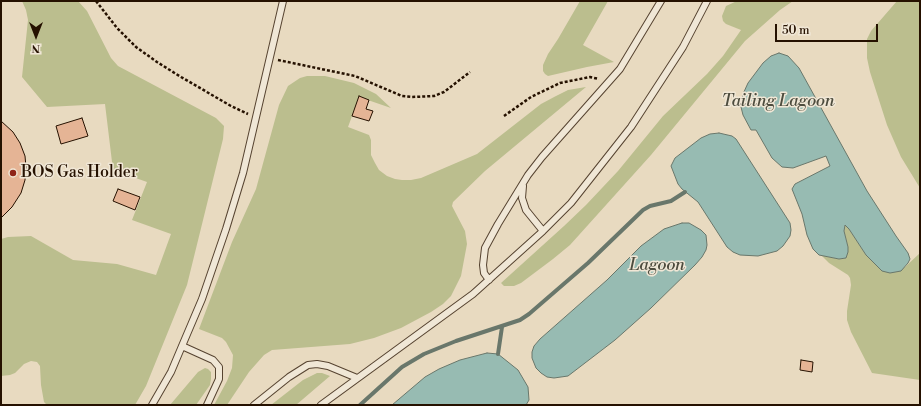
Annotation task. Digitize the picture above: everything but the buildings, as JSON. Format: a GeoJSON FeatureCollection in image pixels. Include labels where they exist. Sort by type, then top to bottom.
{"type":"FeatureCollection","features":[{"type":"Feature","properties":{"kind":"lane"},"geometry":{"type":"LineString","coordinates":[[152,405],[171,372],[202,299],[226,229],[243,173],[283,1]]}},
{"type":"Feature","properties":{"kind":"lane"},"geometry":{"type":"LineString","coordinates":[[488,280],[482,265],[487,243],[528,175],[620,69],[661,1]]}},
{"type":"Feature","properties":{"kind":"lane"},"geometry":{"type":"LineString","coordinates":[[321,405],[446,314],[488,280],[543,231],[571,203],[631,127],[679,53],[707,1]]}},
{"type":"Feature","properties":{"kind":"lane"},"geometry":{"type":"LineString","coordinates":[[528,175],[523,187],[522,198],[526,210],[543,231]]}},
{"type":"Feature","properties":{"kind":"lane"},"geometry":{"type":"LineString","coordinates":[[182,346],[213,360],[218,367],[219,379],[207,405]]}},
{"type":"Feature","properties":{"kind":"lane"},"geometry":{"type":"LineString","coordinates":[[254,405],[289,377],[308,365],[318,364],[328,366],[357,378]]}},
{"type":"Feature","properties":{"kind":"path"},"geometry":{"type":"LineString","coordinates":[[96,1],[127,38],[157,62],[231,106],[256,117]]}},
{"type":"Feature","properties":{"kind":"path"},"geometry":{"type":"LineString","coordinates":[[270,58],[355,76],[402,96],[412,97],[434,96],[444,92],[470,72]]}},
{"type":"Feature","properties":{"kind":"path"},"geometry":{"type":"LineString","coordinates":[[504,116],[531,97],[560,83],[596,77],[608,84]]}},
{"type":"Feature","properties":{"kind":"green space"},"geometry":{"type":"Polygon","coordinates":[[[22,1],[78,1],[87,11],[111,58],[118,66],[216,118],[224,126],[223,139],[187,285],[146,386],[135,405],[47,405],[44,402],[40,366],[37,362],[31,361],[24,364],[15,373],[1,376],[1,239],[8,237],[31,236],[73,260],[117,264],[156,275],[171,234],[132,220],[147,182],[113,170],[105,104],[47,107],[22,77],[28,20],[22,1]]]}},
{"type":"Feature","properties":{"kind":"green space"},"geometry":{"type":"Polygon","coordinates":[[[580,1],[608,1],[583,45],[614,62],[548,76],[543,71],[543,65],[580,1]]]}},
{"type":"Feature","properties":{"kind":"green space"},"geometry":{"type":"Polygon","coordinates":[[[737,1],[793,1],[780,10],[745,41],[651,155],[570,245],[521,283],[514,286],[504,286],[501,283],[586,205],[618,171],[663,116],[707,74],[723,56],[741,30],[726,24],[723,21],[722,16],[726,6],[737,1]]]}},
{"type":"Feature","properties":{"kind":"green space"},"geometry":{"type":"Polygon","coordinates":[[[897,1],[920,1],[920,188],[901,157],[887,125],[867,58],[867,39],[871,31],[897,1]]]}},
{"type":"Feature","properties":{"kind":"green space"},"geometry":{"type":"Polygon","coordinates":[[[307,76],[325,76],[354,83],[376,94],[391,108],[359,97],[348,127],[369,135],[371,140],[371,155],[379,170],[387,176],[402,180],[421,178],[477,154],[541,104],[568,90],[586,87],[485,171],[453,202],[452,206],[465,231],[467,244],[461,276],[451,296],[443,304],[401,328],[374,338],[350,344],[272,350],[264,355],[249,372],[227,405],[214,405],[232,368],[233,355],[222,338],[199,329],[232,242],[256,189],[279,105],[288,86],[300,78],[307,76]]]}},
{"type":"Feature","properties":{"kind":"green space"},"geometry":{"type":"Polygon","coordinates":[[[845,225],[866,255],[882,271],[905,267],[920,253],[920,380],[872,373],[851,332],[847,320],[851,285],[850,278],[848,275],[829,263],[821,255],[839,259],[846,258],[848,247],[844,231],[845,225]]]}},
{"type":"Feature","properties":{"kind":"green space"},"geometry":{"type":"Polygon","coordinates":[[[205,368],[211,372],[210,385],[196,405],[170,405],[198,372],[205,368]]]}},
{"type":"Feature","properties":{"kind":"green space"},"geometry":{"type":"Polygon","coordinates":[[[317,373],[330,376],[296,405],[271,405],[303,380],[317,373]]]}},
{"type":"Feature","properties":{"kind":"water","name":"Tailing Lagoon"},"geometry":{"type":"Polygon","coordinates":[[[779,53],[788,56],[799,68],[867,191],[908,253],[910,259],[901,271],[890,273],[882,271],[866,255],[845,225],[844,231],[848,247],[846,258],[839,259],[819,255],[813,249],[792,189],[795,184],[830,166],[826,156],[793,168],[782,167],[772,158],[756,130],[751,130],[743,115],[741,107],[743,94],[748,83],[763,63],[771,56],[779,53]]]}},
{"type":"Feature","properties":{"kind":"water"},"geometry":{"type":"Polygon","coordinates":[[[719,133],[732,136],[736,139],[790,223],[790,236],[783,246],[777,251],[758,256],[740,255],[733,252],[727,247],[698,202],[678,184],[671,166],[675,158],[701,138],[710,134],[719,133]]]}},
{"type":"Feature","properties":{"kind":"water","name":"Lagoon"},"geometry":{"type":"Polygon","coordinates":[[[682,223],[689,223],[701,230],[706,235],[706,250],[695,265],[651,308],[615,340],[568,376],[554,378],[547,377],[541,373],[536,368],[532,358],[534,346],[540,339],[607,280],[641,246],[664,229],[682,223]]]}},
{"type":"Feature","properties":{"kind":"water"},"geometry":{"type":"Polygon","coordinates":[[[487,353],[498,354],[518,370],[528,387],[529,400],[526,405],[392,405],[425,377],[439,369],[460,360],[487,353]]]}},
{"type":"Feature","properties":{"kind":"waterway"},"geometry":{"type":"LineString","coordinates":[[360,405],[402,367],[424,354],[456,341],[520,320],[588,263],[643,210],[650,206],[671,201],[685,192]]}},
{"type":"Feature","properties":{"kind":"waterway"},"geometry":{"type":"LineString","coordinates":[[498,354],[502,327]]}},
{"type":"Feature","properties":{"kind":"place","name":"BOS Gas Holder"},"geometry":{"type":"Point","coordinates":[13,173]}}]}
